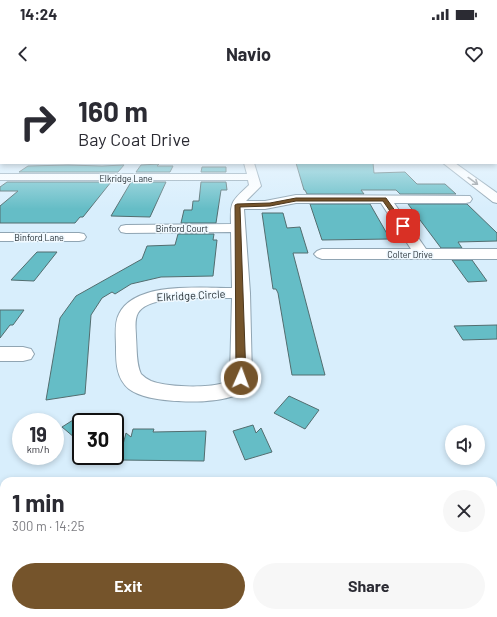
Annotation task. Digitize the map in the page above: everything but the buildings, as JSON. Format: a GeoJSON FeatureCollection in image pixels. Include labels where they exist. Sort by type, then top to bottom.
{"type":"FeatureCollection","features":[{"type":"Feature","properties":{"kind":"highway"},"geometry":{"type":"LineString","coordinates":[[449,164],[497,198]]}},
{"type":"Feature","properties":{"kind":"street"},"geometry":{"type":"LineString","coordinates":[[237,205],[242,198],[254,188],[255,184],[249,164]]}},
{"type":"Feature","properties":{"kind":"street","name":"Elkridge Lane"},"geometry":{"type":"LineString","coordinates":[[0,177],[252,177]]}},
{"type":"Feature","properties":{"kind":"street"},"geometry":{"type":"LineString","coordinates":[[237,205],[270,205],[296,199],[466,199]]}},
{"type":"Feature","properties":{"kind":"street"},"geometry":{"type":"LineString","coordinates":[[384,199],[422,254]]}},
{"type":"Feature","properties":{"kind":"street","name":"Elkridge Circle"},"geometry":{"type":"LineString","coordinates":[[237,205],[240,293],[242,370],[241,378],[236,385],[226,390],[214,392],[163,392],[150,390],[139,385],[132,378],[128,369],[126,317],[132,308],[140,301],[164,295],[240,293]]}},
{"type":"Feature","properties":{"kind":"street","name":"Binford Court"},"geometry":{"type":"LineString","coordinates":[[126,229],[238,228]]}},
{"type":"Feature","properties":{"kind":"street","name":"Binford Lane"},"geometry":{"type":"LineString","coordinates":[[0,237],[78,237]]}},
{"type":"Feature","properties":{"kind":"street","name":"Colter Drive"},"geometry":{"type":"LineString","coordinates":[[322,254],[497,254]]}},
{"type":"Feature","properties":{"kind":"street"},"geometry":{"type":"LineString","coordinates":[[0,354],[23,354]]}},
{"type":"Feature","properties":{"kind":"route"},"geometry":{"type":"LineString","coordinates":[[241,378],[237,205],[261,206],[296,199],[384,199],[403,226]]}}]}
